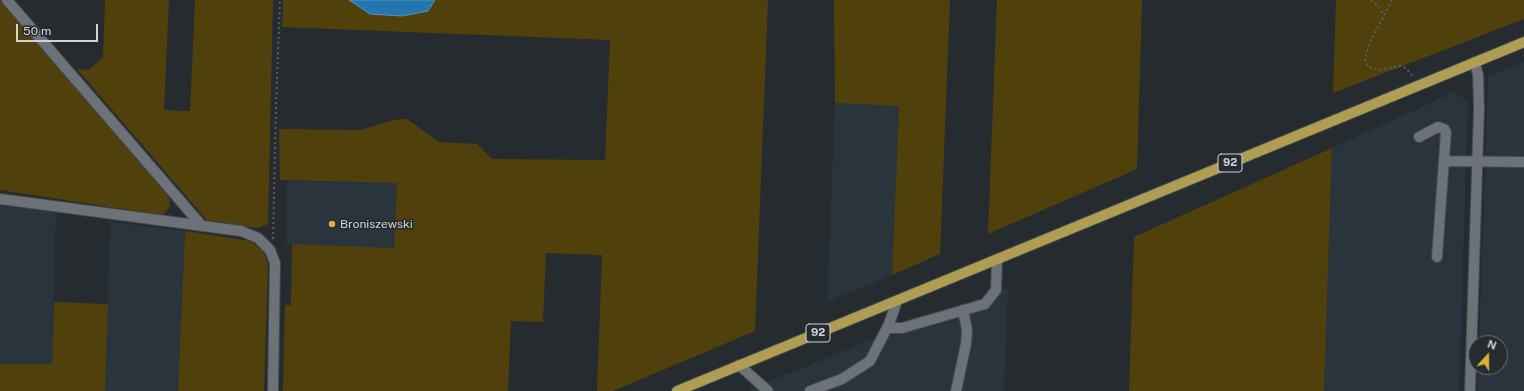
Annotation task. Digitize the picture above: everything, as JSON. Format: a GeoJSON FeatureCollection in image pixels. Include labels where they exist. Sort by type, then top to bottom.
{"type":"FeatureCollection","features":[{"type":"Feature","properties":{"kind":"main road","name":"92"},"geometry":{"type":"LineString","coordinates":[[677,391],[1524,42]]}},
{"type":"Feature","properties":{"kind":"street"},"geometry":{"type":"LineString","coordinates":[[7,0],[202,226]]}},
{"type":"Feature","properties":{"kind":"street"},"geometry":{"type":"LineString","coordinates":[[1470,391],[1478,160],[1479,86],[1475,62]]}},
{"type":"Feature","properties":{"kind":"street"},"geometry":{"type":"LineString","coordinates":[[1419,137],[1438,127],[1444,129],[1446,144],[1437,257]]}},
{"type":"Feature","properties":{"kind":"street"},"geometry":{"type":"LineString","coordinates":[[1444,161],[1478,160],[1524,162]]}},
{"type":"Feature","properties":{"kind":"street"},"geometry":{"type":"LineString","coordinates":[[0,198],[241,231],[251,234],[265,243],[273,256],[276,272],[273,391]]}},
{"type":"Feature","properties":{"kind":"street"},"geometry":{"type":"LineString","coordinates":[[888,328],[902,328],[985,304],[996,290],[997,260]]}},
{"type":"Feature","properties":{"kind":"street"},"geometry":{"type":"LineString","coordinates":[[810,391],[842,379],[870,361],[888,328],[897,301]]}},
{"type":"Feature","properties":{"kind":"street"},"geometry":{"type":"LineString","coordinates":[[956,391],[966,344],[967,330],[963,310]]}},
{"type":"Feature","properties":{"kind":"street"},"geometry":{"type":"LineString","coordinates":[[739,365],[768,391]]}},
{"type":"Feature","properties":{"kind":"path"},"geometry":{"type":"LineString","coordinates":[[273,256],[280,0]]}},
{"type":"Feature","properties":{"kind":"path"},"geometry":{"type":"LineString","coordinates":[[1371,0],[1385,16]]}},
{"type":"Feature","properties":{"kind":"path"},"geometry":{"type":"LineString","coordinates":[[1392,0],[1385,16],[1370,42],[1365,58],[1366,63],[1371,68],[1379,70],[1400,66],[1406,68],[1420,85]]}},
{"type":"Feature","properties":{"kind":"shaded area"},"geometry":{"type":"Polygon","coordinates":[[[0,0],[169,197],[170,206],[163,215],[0,190],[0,0]]]}},
{"type":"Feature","properties":{"kind":"shaded area"},"geometry":{"type":"Polygon","coordinates":[[[105,0],[169,0],[164,110],[190,111],[195,0],[273,0],[268,224],[257,228],[207,220],[77,69],[88,70],[103,58],[105,0]]]}},
{"type":"Feature","properties":{"kind":"shaded area"},"geometry":{"type":"Polygon","coordinates":[[[283,0],[349,0],[370,14],[428,11],[435,0],[768,0],[755,331],[613,391],[597,391],[602,255],[546,253],[543,322],[511,321],[508,391],[283,391],[285,305],[291,305],[292,244],[394,248],[397,183],[280,180],[279,129],[361,130],[393,120],[407,119],[439,142],[477,144],[492,159],[605,160],[610,40],[282,27],[283,0]]]}},
{"type":"Feature","properties":{"kind":"shaded area"},"geometry":{"type":"Polygon","coordinates":[[[834,0],[950,0],[940,254],[892,275],[899,106],[835,103],[834,0]]]}},
{"type":"Feature","properties":{"kind":"shaded area"},"geometry":{"type":"Polygon","coordinates":[[[997,0],[1142,0],[1137,169],[988,234],[997,0]]]}},
{"type":"Feature","properties":{"kind":"shaded area"},"geometry":{"type":"Polygon","coordinates":[[[1336,0],[1524,0],[1524,19],[1333,93],[1336,0]]]}},
{"type":"Feature","properties":{"kind":"shaded area"},"geometry":{"type":"Polygon","coordinates":[[[1524,62],[1524,391],[1477,391],[1478,375],[1508,375],[1508,335],[1479,335],[1488,76],[1524,62]]]}},
{"type":"Feature","properties":{"kind":"shaded area"},"geometry":{"type":"Polygon","coordinates":[[[1454,92],[1468,101],[1459,391],[1324,391],[1332,148],[1454,92]]]}},
{"type":"Feature","properties":{"kind":"shaded area"},"geometry":{"type":"Polygon","coordinates":[[[835,103],[899,106],[892,275],[827,302],[835,103]]]}},
{"type":"Feature","properties":{"kind":"shaded area"},"geometry":{"type":"Polygon","coordinates":[[[1332,148],[1324,391],[1129,391],[1134,237],[1332,148]]]}},
{"type":"Feature","properties":{"kind":"shaded area"},"geometry":{"type":"Polygon","coordinates":[[[287,181],[397,183],[394,248],[286,244],[287,181]]]}},
{"type":"Feature","properties":{"kind":"shaded area"},"geometry":{"type":"Polygon","coordinates":[[[0,205],[56,212],[52,364],[0,364],[0,205]]]}},
{"type":"Feature","properties":{"kind":"shaded area"},"geometry":{"type":"Polygon","coordinates":[[[110,222],[185,231],[178,391],[105,391],[110,222]]]}},
{"type":"Feature","properties":{"kind":"shaded area"},"geometry":{"type":"Polygon","coordinates":[[[185,231],[250,241],[263,250],[268,265],[264,391],[178,391],[185,231]]]}},
{"type":"Feature","properties":{"kind":"shaded area"},"geometry":{"type":"Polygon","coordinates":[[[1008,288],[1004,391],[750,391],[750,389],[888,333],[1008,288]]]}},
{"type":"Feature","properties":{"kind":"shaded area"},"geometry":{"type":"Polygon","coordinates":[[[54,302],[108,304],[105,391],[0,391],[0,364],[52,364],[54,302]]]}},
{"type":"Feature","properties":{"kind":"water"},"geometry":{"type":"Polygon","coordinates":[[[349,0],[435,0],[428,11],[402,16],[370,14],[349,0]]]}},
{"type":"Feature","properties":{"kind":"place","name":"Broniszewski"},"geometry":{"type":"Point","coordinates":[332,224]}}]}
